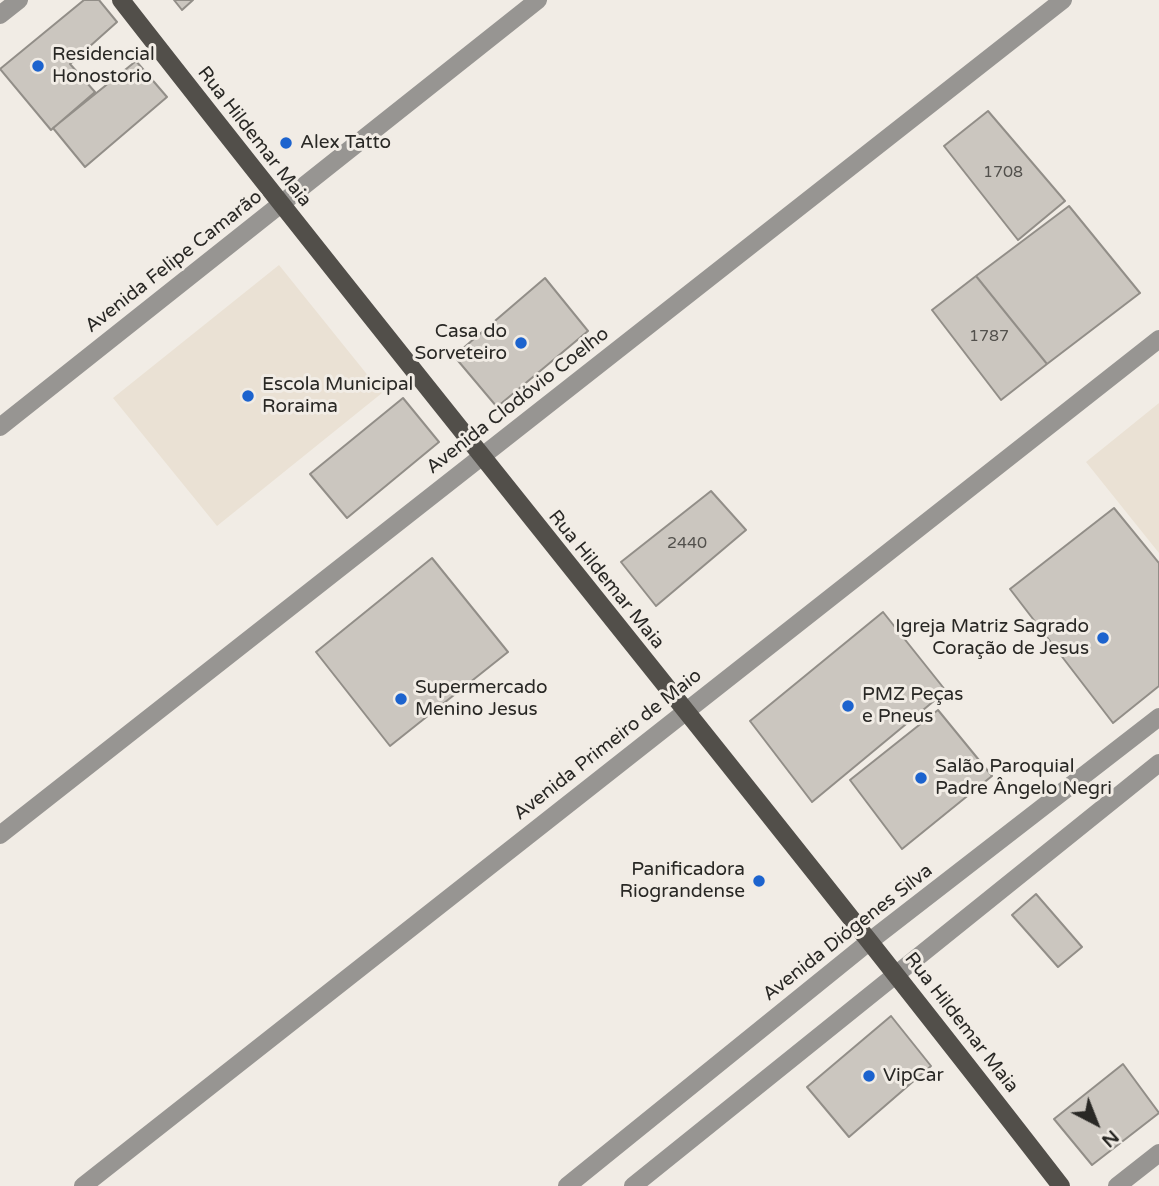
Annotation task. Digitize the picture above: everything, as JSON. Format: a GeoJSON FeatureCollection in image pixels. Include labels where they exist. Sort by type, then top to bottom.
{"type":"FeatureCollection","features":[{"type":"Feature","properties":{"kind":"main road","name":"Rua Hildemar Maia"},"geometry":{"type":"LineString","coordinates":[[121,0],[480,457],[897,974],[1061,1186]]}},
{"type":"Feature","properties":{"kind":"street"},"geometry":{"type":"LineString","coordinates":[[0,15],[19,0]]}},
{"type":"Feature","properties":{"kind":"street","name":"Avenida Felipe Camarão"},"geometry":{"type":"LineString","coordinates":[[0,427],[538,0]]}},
{"type":"Feature","properties":{"kind":"street","name":"Avenida Clodóvio Coelho"},"geometry":{"type":"LineString","coordinates":[[0,835],[1063,0]]}},
{"type":"Feature","properties":{"kind":"street","name":"Avenida Primeiro de Maio"},"geometry":{"type":"LineString","coordinates":[[83,1186],[1159,339]]}},
{"type":"Feature","properties":{"kind":"street","name":"Avenida Diógenes Silva"},"geometry":{"type":"LineString","coordinates":[[567,1186],[870,940],[1159,717]]}},
{"type":"Feature","properties":{"kind":"street"},"geometry":{"type":"LineString","coordinates":[[633,1186],[1159,763]]}},
{"type":"Feature","properties":{"kind":"street"},"geometry":{"type":"LineString","coordinates":[[1117,1186],[1159,1153]]}},
{"type":"Feature","properties":{"kind":"shaded area","name":"Escola Municipal Roraima"},"geometry":{"type":"Polygon","coordinates":[[[279,265],[382,393],[217,526],[113,398],[279,265]]]}},
{"type":"Feature","properties":{"kind":"shaded area"},"geometry":{"type":"Polygon","coordinates":[[[1159,403],[1159,553],[1086,462],[1159,403]]]}},
{"type":"Feature","properties":{"kind":"building","name":"Residencial Honostorio"},"geometry":{"type":"Polygon","coordinates":[[[84,0],[99,0],[117,22],[70,64],[95,92],[51,130],[0,69],[84,0]]]}},
{"type":"Feature","properties":{"kind":"building"},"geometry":{"type":"Polygon","coordinates":[[[174,0],[193,0],[182,10],[174,0]]]}},
{"type":"Feature","properties":{"kind":"building"},"geometry":{"type":"Polygon","coordinates":[[[136,61],[167,97],[85,167],[53,128],[136,61]]]}},
{"type":"Feature","properties":{"kind":"building"},"geometry":{"type":"Polygon","coordinates":[[[988,111],[1065,201],[1018,240],[944,146],[988,111]]]}},
{"type":"Feature","properties":{"kind":"building"},"geometry":{"type":"Polygon","coordinates":[[[1069,206],[1140,293],[1047,364],[976,276],[1069,206]]]}},
{"type":"Feature","properties":{"kind":"building"},"geometry":{"type":"Polygon","coordinates":[[[976,276],[1047,364],[1001,400],[932,310],[976,276]]]}},
{"type":"Feature","properties":{"kind":"building","name":"Casa do Sorveteiro"},"geometry":{"type":"Polygon","coordinates":[[[545,278],[588,331],[497,407],[454,356],[545,278]]]}},
{"type":"Feature","properties":{"kind":"building"},"geometry":{"type":"Polygon","coordinates":[[[403,398],[439,442],[347,518],[310,474],[403,398]]]}},
{"type":"Feature","properties":{"kind":"building"},"geometry":{"type":"Polygon","coordinates":[[[711,491],[746,530],[656,606],[621,562],[711,491]]]}},
{"type":"Feature","properties":{"kind":"building","name":"Igreja Matriz Sagrado Coração de Jesus"},"geometry":{"type":"Polygon","coordinates":[[[1114,508],[1159,563],[1159,686],[1113,723],[1010,589],[1114,508]]]}},
{"type":"Feature","properties":{"kind":"building","name":"Supermercado Menino Jesus"},"geometry":{"type":"Polygon","coordinates":[[[432,558],[508,652],[390,746],[316,652],[432,558]]]}},
{"type":"Feature","properties":{"kind":"building","name":"PMZ Peças e Pneus"},"geometry":{"type":"Polygon","coordinates":[[[883,612],[946,691],[812,802],[750,721],[883,612]]]}},
{"type":"Feature","properties":{"kind":"building","name":"Salão Paroquial Padre Ângelo Negri"},"geometry":{"type":"Polygon","coordinates":[[[938,710],[992,776],[902,849],[850,780],[938,710]]]}},
{"type":"Feature","properties":{"kind":"building"},"geometry":{"type":"Polygon","coordinates":[[[1036,894],[1082,947],[1058,967],[1012,915],[1036,894]]]}},
{"type":"Feature","properties":{"kind":"building","name":"VipCar"},"geometry":{"type":"Polygon","coordinates":[[[891,1016],[931,1066],[849,1137],[807,1087],[891,1016]]]}},
{"type":"Feature","properties":{"kind":"building"},"geometry":{"type":"Polygon","coordinates":[[[1123,1064],[1159,1113],[1092,1165],[1054,1119],[1123,1064]]]}},
{"type":"Feature","properties":{"kind":"place","name":"Residencial Honostorio"},"geometry":{"type":"Point","coordinates":[38,66]}},
{"type":"Feature","properties":{"kind":"place","name":"Alex Tatto"},"geometry":{"type":"Point","coordinates":[286,143]}},
{"type":"Feature","properties":{"kind":"place","name":"Casa do Sorveteiro"},"geometry":{"type":"Point","coordinates":[521,343]}},
{"type":"Feature","properties":{"kind":"place","name":"Escola Municipal Roraima"},"geometry":{"type":"Point","coordinates":[248,396]}},
{"type":"Feature","properties":{"kind":"place","name":"Igreja Matriz Sagrado Coração de Jesus"},"geometry":{"type":"Point","coordinates":[1103,638]}},
{"type":"Feature","properties":{"kind":"place","name":"Supermercado Menino Jesus"},"geometry":{"type":"Point","coordinates":[401,699]}},
{"type":"Feature","properties":{"kind":"place","name":"PMZ Peças e Pneus"},"geometry":{"type":"Point","coordinates":[848,706]}},
{"type":"Feature","properties":{"kind":"place","name":"Salão Paroquial Padre Ângelo Negri"},"geometry":{"type":"Point","coordinates":[921,778]}},
{"type":"Feature","properties":{"kind":"place","name":"Panificadora Riograndense"},"geometry":{"type":"Point","coordinates":[759,881]}},
{"type":"Feature","properties":{"kind":"place","name":"VipCar"},"geometry":{"type":"Point","coordinates":[869,1076]}}]}
